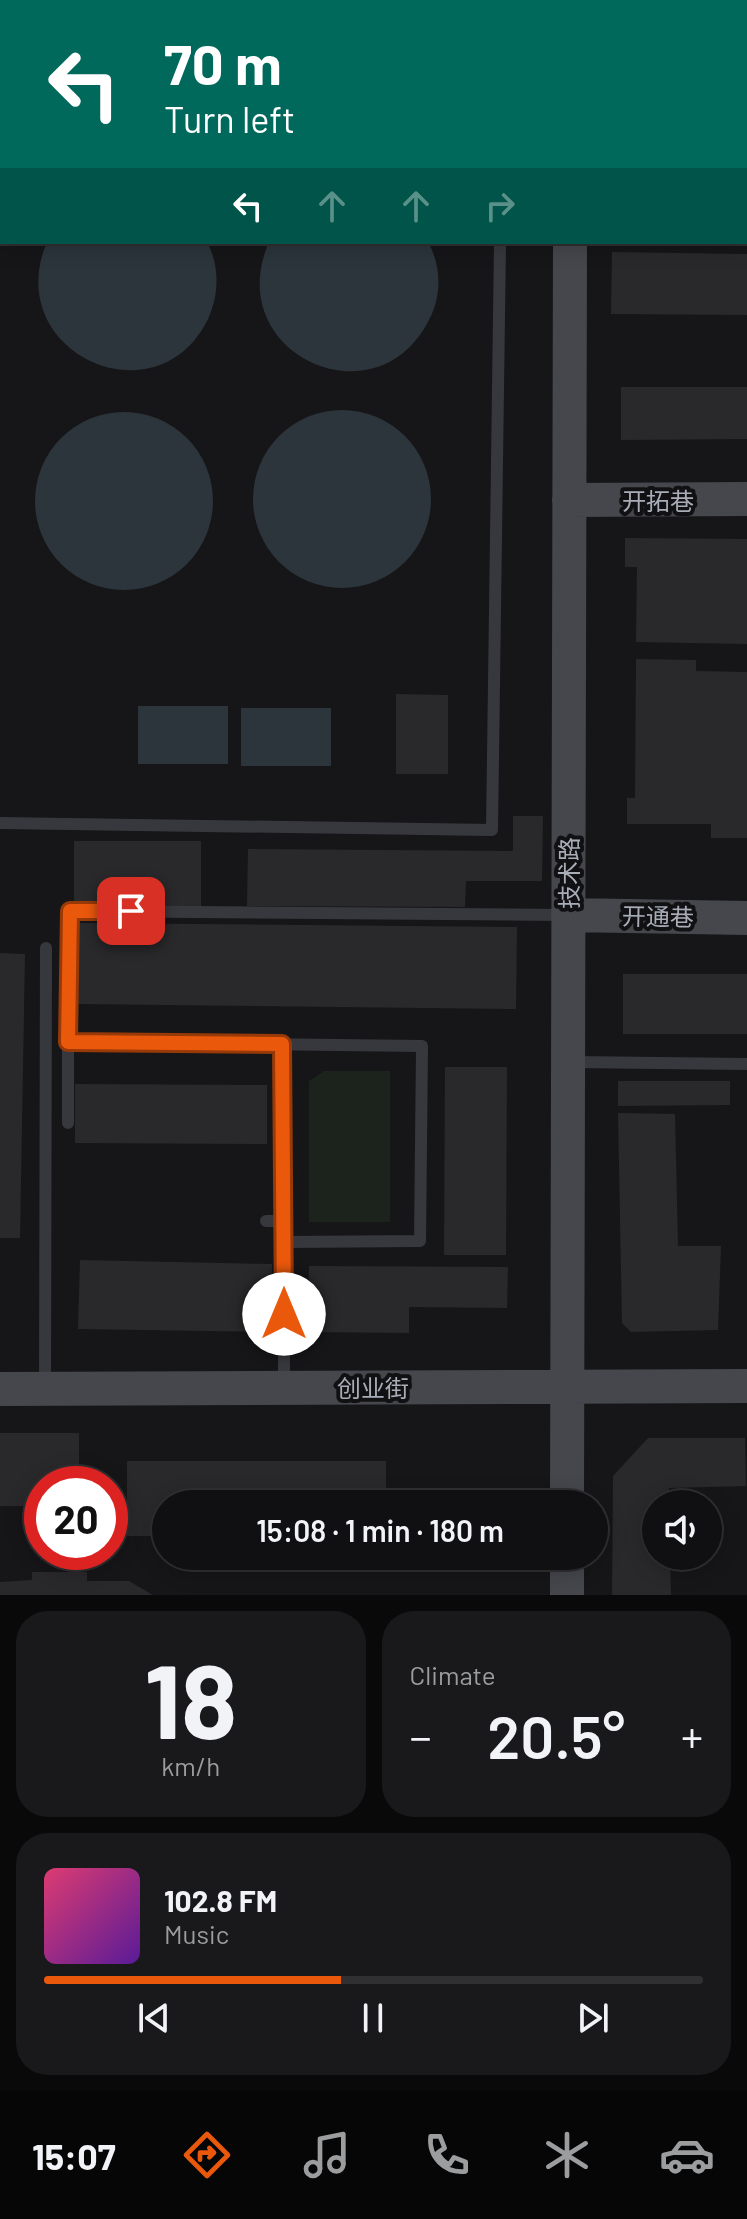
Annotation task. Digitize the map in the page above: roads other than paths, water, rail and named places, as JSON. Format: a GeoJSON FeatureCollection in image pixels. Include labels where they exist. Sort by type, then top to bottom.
{"type":"FeatureCollection","features":[{"type":"Feature","properties":{"kind":"street","name":"技术路"},"geometry":{"type":"LineString","coordinates":[[567,1490],[570,244]]}},
{"type":"Feature","properties":{"kind":"street","name":"开拓巷"},"geometry":{"type":"LineString","coordinates":[[569,500],[747,499]]}},
{"type":"Feature","properties":{"kind":"street","name":"开通巷"},"geometry":{"type":"LineString","coordinates":[[568,915],[747,918]]}},
{"type":"Feature","properties":{"kind":"street","name":"创业街"},"geometry":{"type":"LineString","coordinates":[[0,1389],[747,1386]]}},
{"type":"Feature","properties":{"kind":"street"},"geometry":{"type":"LineString","coordinates":[[567,1570],[567,1595]]}},
{"type":"Feature","properties":{"kind":"lane"},"geometry":{"type":"LineString","coordinates":[[0,823],[492,830],[500,244]]}},
{"type":"Feature","properties":{"kind":"lane"},"geometry":{"type":"LineString","coordinates":[[68,1123],[70,911],[568,915]]}},
{"type":"Feature","properties":{"kind":"lane"},"geometry":{"type":"LineString","coordinates":[[45,1388],[46,948]]}},
{"type":"Feature","properties":{"kind":"lane"},"geometry":{"type":"LineString","coordinates":[[68,1042],[422,1046],[420,1241],[284,1242]]}},
{"type":"Feature","properties":{"kind":"lane"},"geometry":{"type":"LineString","coordinates":[[282,1044],[284,1388]]}},
{"type":"Feature","properties":{"kind":"lane"},"geometry":{"type":"LineString","coordinates":[[568,1062],[747,1064]]}},
{"type":"Feature","properties":{"kind":"lane"},"geometry":{"type":"LineString","coordinates":[[266,1221],[284,1221]]}}]}
